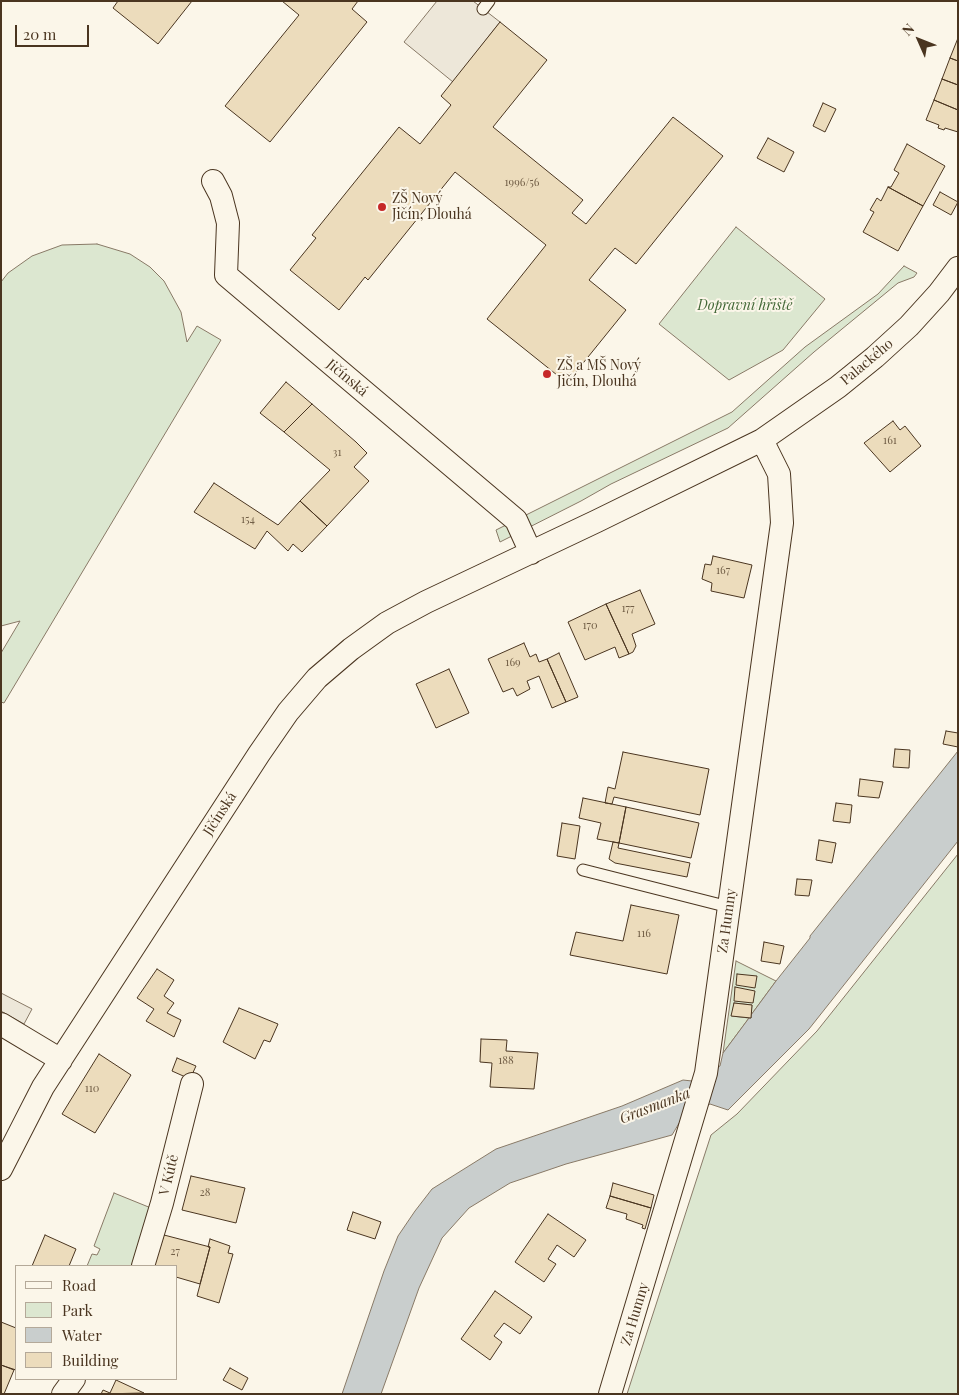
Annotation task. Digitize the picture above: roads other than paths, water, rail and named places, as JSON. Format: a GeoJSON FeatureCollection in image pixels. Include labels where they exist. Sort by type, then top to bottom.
{"type":"FeatureCollection","features":[{"type":"Feature","properties":{"kind":"street","name":"Jičínská"},"geometry":{"type":"LineString","coordinates":[[213,181],[221,196],[228,222],[226,275],[516,520],[531,553]]}},
{"type":"Feature","properties":{"kind":"street","name":"Palackého"},"geometry":{"type":"LineString","coordinates":[[762,440],[838,387],[910,326],[958,268]]}},
{"type":"Feature","properties":{"kind":"street","name":"Jičínská"},"geometry":{"type":"LineString","coordinates":[[1,1169],[43,1087],[259,754],[288,712],[317,678],[351,649],[387,623],[426,602],[731,457],[762,440]]}},
{"type":"Feature","properties":{"kind":"street","name":"Za Humny"},"geometry":{"type":"LineString","coordinates":[[610,1394],[696,1112],[706,1073],[782,522],[779,474],[762,440]]}},
{"type":"Feature","properties":{"kind":"street"},"geometry":{"type":"LineString","coordinates":[[1,1024],[61,1060]]}},
{"type":"Feature","properties":{"kind":"street","name":"V Kútě"},"geometry":{"type":"LineString","coordinates":[[143,1265],[162,1204],[192,1084]]}},
{"type":"Feature","properties":{"kind":"street"},"geometry":{"type":"LineString","coordinates":[[63,1394],[73,1380]]}},
{"type":"Feature","properties":{"kind":"lane"},"geometry":{"type":"LineString","coordinates":[[583,870],[729,907]]}},
{"type":"Feature","properties":{"kind":"water","name":"Grasmanka"},"geometry":{"type":"Polygon","coordinates":[[[958,751],[958,841],[809,1029],[728,1110],[710,1104],[681,1120],[672,1135],[566,1164],[510,1183],[469,1208],[442,1238],[419,1288],[381,1394],[342,1394],[384,1271],[398,1236],[432,1189],[496,1149],[622,1106],[683,1080],[692,1081],[720,1066],[723,1053],[749,1018],[751,1018],[751,1015],[810,936],[958,751]]]}},
{"type":"Feature","properties":{"kind":"place","name":"ZŠ Nový Jičín, Dlouhá"},"geometry":{"type":"Point","coordinates":[382,207]}},
{"type":"Feature","properties":{"kind":"place","name":"ZŠ a MŠ Nový Jičín, Dlouhá"},"geometry":{"type":"Point","coordinates":[547,374]}},
{"type":"Feature","properties":{"kind":"park label","name":"Dopravní hřiště"},"geometry":{"type":"Point","coordinates":[745,306]}}]}
